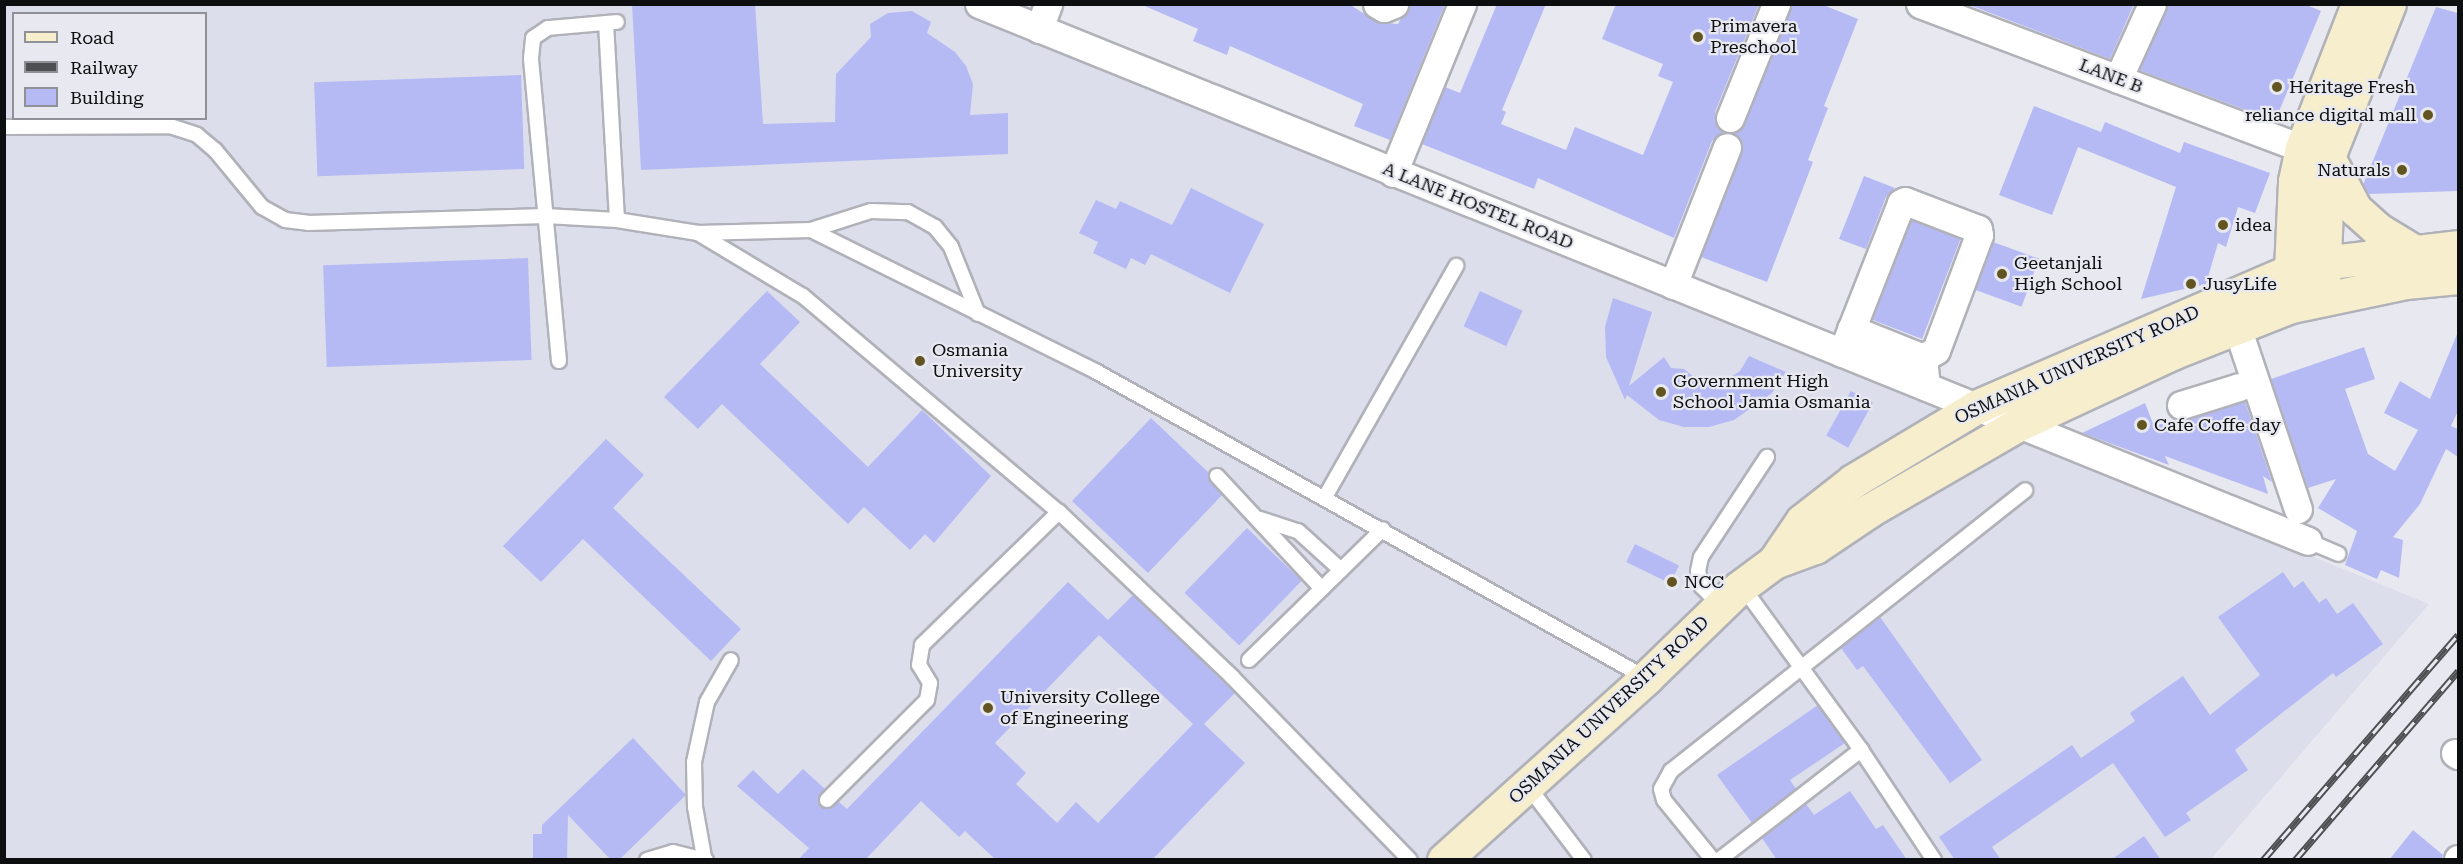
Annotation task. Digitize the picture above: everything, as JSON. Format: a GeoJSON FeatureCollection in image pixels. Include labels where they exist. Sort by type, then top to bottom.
{"type":"FeatureCollection","features":[{"type":"Feature","properties":{"kind":"main road"},"geometry":{"type":"LineString","coordinates":[[2323,299],[2315,152],[2358,4]]}},
{"type":"Feature","properties":{"kind":"main road"},"geometry":{"type":"LineString","coordinates":[[2291,306],[2288,272],[2295,181],[2315,152],[2389,4]]}},
{"type":"Feature","properties":{"kind":"main road"},"geometry":{"type":"LineString","coordinates":[[2315,152],[2355,208],[2378,229],[2413,251]]}},
{"type":"Feature","properties":{"kind":"main road","name":"OSMANIA UNIVERSITY ROAD"},"geometry":{"type":"LineString","coordinates":[[1444,860],[1646,678],[1732,596],[1774,562],[1802,521],[1853,481],[1976,407],[2288,272],[2322,263],[2413,251],[2458,248]]}},
{"type":"Feature","properties":{"kind":"main road","name":"OSMANIA UNIVERSITY ROAD"},"geometry":{"type":"LineString","coordinates":[[1774,562],[1815,547],[1870,510],[2017,425],[2229,331],[2291,306],[2406,282],[2458,277]]}},
{"type":"Feature","properties":{"kind":"street","name":"A LANE HOSTEL ROAD"},"geometry":{"type":"LineString","coordinates":[[979,4],[1043,17],[1393,173],[1673,285],[1846,341],[1926,387],[2308,541]]}},
{"type":"Feature","properties":{"kind":"street"},"geometry":{"type":"LineString","coordinates":[[1377,4],[1394,4]]}},
{"type":"Feature","properties":{"kind":"street"},"geometry":{"type":"LineString","coordinates":[[1393,173],[1462,4]]}},
{"type":"Feature","properties":{"kind":"street"},"geometry":{"type":"LineString","coordinates":[[1730,118],[1776,4]]}},
{"type":"Feature","properties":{"kind":"street","name":"LANE B"},"geometry":{"type":"LineString","coordinates":[[1920,4],[2315,152]]}},
{"type":"Feature","properties":{"kind":"street"},"geometry":{"type":"LineString","coordinates":[[2118,79],[2152,4]]}},
{"type":"Feature","properties":{"kind":"street"},"geometry":{"type":"LineString","coordinates":[[1673,285],[1727,147]]}},
{"type":"Feature","properties":{"kind":"street"},"geometry":{"type":"LineString","coordinates":[[1905,201],[1978,229],[1979,235],[1936,350],[1923,358],[1846,341],[1900,203],[1905,201]]}},
{"type":"Feature","properties":{"kind":"street"},"geometry":{"type":"LineString","coordinates":[[2229,331],[2239,387],[2273,483]]}},
{"type":"Feature","properties":{"kind":"street"},"geometry":{"type":"LineString","coordinates":[[2229,331],[2298,509]]}},
{"type":"Feature","properties":{"kind":"street"},"geometry":{"type":"LineString","coordinates":[[1923,358],[1926,387]]}},
{"type":"Feature","properties":{"kind":"street"},"geometry":{"type":"LineString","coordinates":[[2181,405],[2239,387]]}},
{"type":"Feature","properties":{"kind":"lane"},"geometry":{"type":"LineString","coordinates":[[559,361],[531,58],[533,38],[548,28],[611,22],[617,220]]}},
{"type":"Feature","properties":{"kind":"lane"},"geometry":{"type":"LineString","coordinates":[[4,128],[170,126],[197,135],[215,150],[262,207],[285,220],[308,223],[546,216],[617,220],[698,233],[811,230],[871,211],[908,212],[935,227],[951,247],[978,314]]}},
{"type":"Feature","properties":{"kind":"lane"},"geometry":{"type":"LineString","coordinates":[[811,230],[1096,372],[1383,529],[1646,678]]}},
{"type":"Feature","properties":{"kind":"lane"},"geometry":{"type":"LineString","coordinates":[[698,233],[803,296],[1059,512],[1232,677],[1410,860]]}},
{"type":"Feature","properties":{"kind":"lane"},"geometry":{"type":"LineString","coordinates":[[1325,497],[1456,266]]}},
{"type":"Feature","properties":{"kind":"lane"},"geometry":{"type":"LineString","coordinates":[[1767,456],[1701,557],[1698,571],[1702,587],[1732,596],[1801,667],[1861,750],[1934,860]]}},
{"type":"Feature","properties":{"kind":"lane"},"geometry":{"type":"LineString","coordinates":[[1217,476],[1260,519],[1322,589]]}},
{"type":"Feature","properties":{"kind":"lane"},"geometry":{"type":"LineString","coordinates":[[1713,860],[1664,800],[1661,789],[1666,778],[1801,667],[2025,490]]}},
{"type":"Feature","properties":{"kind":"lane"},"geometry":{"type":"LineString","coordinates":[[827,800],[927,700],[930,683],[919,665],[922,645],[1059,512]]}},
{"type":"Feature","properties":{"kind":"lane"},"geometry":{"type":"LineString","coordinates":[[1260,519],[1298,531],[1341,570]]}},
{"type":"Feature","properties":{"kind":"lane"},"geometry":{"type":"LineString","coordinates":[[1249,660],[1383,529]]}},
{"type":"Feature","properties":{"kind":"lane"},"geometry":{"type":"LineString","coordinates":[[2308,541],[2338,554]]}},
{"type":"Feature","properties":{"kind":"lane"},"geometry":{"type":"LineString","coordinates":[[646,860],[673,852],[705,858],[695,807],[694,762],[707,702],[731,660]]}},
{"type":"Feature","properties":{"kind":"lane"},"geometry":{"type":"LineString","coordinates":[[1719,860],[1861,750]]}},
{"type":"Feature","properties":{"kind":"lane"},"geometry":{"type":"LineString","coordinates":[[1527,785],[1584,860]]}},
{"type":"Feature","properties":{"kind":"shaded area","name":"Osmania University"},"geometry":{"type":"Polygon","coordinates":[[[5,5],[964,5],[2429,604],[2211,859],[5,860],[5,5]]]}},
{"type":"Feature","properties":{"kind":"building"},"geometry":{"type":"Polygon","coordinates":[[[632,4],[755,4],[763,124],[835,122],[836,74],[871,37],[870,24],[888,13],[912,11],[931,22],[927,33],[955,52],[966,66],[973,84],[970,115],[1008,113],[1008,154],[641,170],[632,4]]]}},
{"type":"Feature","properties":{"kind":"building"},"geometry":{"type":"Polygon","coordinates":[[[1140,4],[1349,4],[1377,22],[1398,24],[1409,4],[1445,4],[1390,140],[1354,126],[1363,104],[1230,46],[1227,55],[1193,41],[1198,29],[1140,4]]]}},
{"type":"Feature","properties":{"kind":"building"},"geometry":{"type":"Polygon","coordinates":[[[1497,4],[1546,4],[1502,110],[1506,112],[1501,124],[1566,150],[1575,127],[1643,155],[1673,82],[1658,76],[1663,64],[1602,39],[1616,4],[1759,4],[1715,112],[1715,121],[1723,132],[1712,141],[1674,238],[1538,178],[1534,189],[1422,144],[1445,87],[1460,93],[1497,4]]]}},
{"type":"Feature","properties":{"kind":"building"},"geometry":{"type":"Polygon","coordinates":[[[1791,4],[1821,4],[1858,19],[1824,106],[1828,108],[1808,160],[1813,162],[1767,282],[1701,257],[1742,153],[1742,144],[1734,133],[1745,124],[1791,4]]]}},
{"type":"Feature","properties":{"kind":"building"},"geometry":{"type":"Polygon","coordinates":[[[1967,4],[2134,4],[2110,59],[1967,4]]]}},
{"type":"Feature","properties":{"kind":"building"},"geometry":{"type":"Polygon","coordinates":[[[2167,4],[2304,4],[2321,11],[2275,121],[2139,70],[2167,4]]]}},
{"type":"Feature","properties":{"kind":"building"},"geometry":{"type":"Polygon","coordinates":[[[2436,7],[2458,13],[2458,191],[2369,194],[2363,185],[2436,7]]]}},
{"type":"Feature","properties":{"kind":"building"},"geometry":{"type":"Polygon","coordinates":[[[521,75],[524,169],[317,176],[314,82],[521,75]]]}},
{"type":"Feature","properties":{"kind":"building"},"geometry":{"type":"Polygon","coordinates":[[[2034,106],[2101,132],[2105,122],[2180,153],[2184,142],[2270,173],[2255,213],[2238,207],[2226,247],[2218,243],[2206,284],[2141,299],[2176,187],[2078,147],[2052,215],[1999,195],[2034,106]]]}},
{"type":"Feature","properties":{"kind":"building"},"geometry":{"type":"Polygon","coordinates":[[[1864,176],[1895,188],[1886,197],[1866,249],[1839,239],[1864,176]]]}},
{"type":"Feature","properties":{"kind":"building"},"geometry":{"type":"Polygon","coordinates":[[[1191,188],[1264,224],[1230,293],[1151,254],[1145,265],[1131,258],[1126,269],[1093,253],[1098,242],[1079,233],[1096,200],[1116,209],[1120,201],[1172,225],[1191,188]]]}},
{"type":"Feature","properties":{"kind":"building"},"geometry":{"type":"Polygon","coordinates":[[[1911,220],[1960,239],[1922,339],[1873,320],[1911,220]]]}},
{"type":"Feature","properties":{"kind":"building"},"geometry":{"type":"Polygon","coordinates":[[[1993,242],[2039,259],[2022,307],[1976,290],[1993,242]]]}},
{"type":"Feature","properties":{"kind":"building"},"geometry":{"type":"Polygon","coordinates":[[[528,258],[532,360],[327,367],[323,265],[528,258]]]}},
{"type":"Feature","properties":{"kind":"building"},"geometry":{"type":"Polygon","coordinates":[[[767,291],[800,322],[760,364],[868,467],[922,410],[991,476],[934,543],[925,534],[910,550],[864,507],[848,524],[722,404],[698,429],[664,397],[767,291]]]}},
{"type":"Feature","properties":{"kind":"building"},"geometry":{"type":"Polygon","coordinates":[[[1480,291],[1523,311],[1506,346],[1464,326],[1480,291]]]}},
{"type":"Feature","properties":{"kind":"building"},"geometry":{"type":"Polygon","coordinates":[[[1613,298],[1652,312],[1629,386],[1664,357],[1671,368],[1684,369],[1695,378],[1729,378],[1740,371],[1749,356],[1786,372],[1772,393],[1734,420],[1709,427],[1684,427],[1659,420],[1627,395],[1625,400],[1606,357],[1605,327],[1613,298]]]}},
{"type":"Feature","properties":{"kind":"building"},"geometry":{"type":"Polygon","coordinates":[[[2458,332],[2458,411],[2451,426],[2458,429],[2458,457],[2446,449],[2420,504],[2393,537],[2403,540],[2399,578],[2381,570],[2377,579],[2345,565],[2357,531],[2318,508],[2336,479],[2308,488],[2271,379],[2364,347],[2375,379],[2345,389],[2368,454],[2395,471],[2418,430],[2384,413],[2400,381],[2430,399],[2458,332]]]}},
{"type":"Feature","properties":{"kind":"building"},"geometry":{"type":"Polygon","coordinates":[[[1851,391],[1873,403],[1848,448],[1826,436],[1851,391]]]}},
{"type":"Feature","properties":{"kind":"building"},"geometry":{"type":"Polygon","coordinates":[[[2245,401],[2272,482],[2263,476],[2268,494],[2165,456],[2169,465],[2082,433],[2145,403],[2154,426],[2245,401]]]}},
{"type":"Feature","properties":{"kind":"building"},"geometry":{"type":"Polygon","coordinates":[[[1151,418],[1209,473],[1210,482],[1222,495],[1148,573],[1072,501],[1151,418]]]}},
{"type":"Feature","properties":{"kind":"building"},"geometry":{"type":"Polygon","coordinates":[[[606,439],[644,475],[613,508],[741,629],[711,661],[583,539],[541,582],[503,546],[606,439]]]}},
{"type":"Feature","properties":{"kind":"building"},"geometry":{"type":"Polygon","coordinates":[[[1247,528],[1302,581],[1239,646],[1184,593],[1247,528]]]}},
{"type":"Feature","properties":{"kind":"building"},"geometry":{"type":"Polygon","coordinates":[[[1635,544],[1679,565],[1670,583],[1626,562],[1635,544]]]}},
{"type":"Feature","properties":{"kind":"building"},"geometry":{"type":"Polygon","coordinates":[[[2283,572],[2294,588],[2303,581],[2319,603],[2326,598],[2337,614],[2353,603],[2383,644],[2336,677],[2333,673],[2235,750],[2248,770],[2186,813],[2191,820],[2165,837],[2113,763],[1992,847],[2001,860],[1955,860],[1939,837],[2072,745],[2081,758],[2135,721],[2130,713],[2183,676],[2210,715],[2260,675],[2218,617],[2283,572]]]}},
{"type":"Feature","properties":{"kind":"building","name":"University College of Engineering"},"geometry":{"type":"Polygon","coordinates":[[[1068,582],[1108,620],[1133,595],[1235,693],[1204,724],[1245,763],[1152,860],[996,860],[965,831],[959,837],[921,801],[865,860],[798,860],[809,848],[737,786],[753,770],[778,794],[803,769],[825,789],[818,798],[821,807],[830,808],[838,801],[847,809],[1068,582]],[[1099,635],[995,743],[1026,773],[1016,784],[1057,823],[1076,802],[1098,823],[1193,724],[1099,635]]]}},
{"type":"Feature","properties":{"kind":"building"},"geometry":{"type":"Polygon","coordinates":[[[1880,617],[1982,760],[1950,783],[1863,666],[1857,670],[1841,648],[1880,617]]]}},
{"type":"Feature","properties":{"kind":"building"},"geometry":{"type":"Polygon","coordinates":[[[1818,705],[1845,743],[1790,780],[1796,789],[1752,823],[1717,775],[1818,705]]]}},
{"type":"Feature","properties":{"kind":"building"},"geometry":{"type":"Polygon","coordinates":[[[633,738],[686,795],[619,860],[611,860],[568,815],[567,860],[533,860],[533,834],[542,834],[542,825],[633,738]]]}},
{"type":"Feature","properties":{"kind":"building"},"geometry":{"type":"Polygon","coordinates":[[[1850,791],[1876,829],[1883,825],[1907,860],[1777,860],[1762,838],[1806,804],[1814,815],[1850,791]]]}},
{"type":"Feature","properties":{"kind":"building"},"geometry":{"type":"Polygon","coordinates":[[[2413,830],[2443,855],[2442,860],[2389,860],[2413,830]]]}},
{"type":"Feature","properties":{"kind":"building"},"geometry":{"type":"Polygon","coordinates":[[[2144,836],[2161,860],[2111,860],[2144,836]]]}},
{"type":"Feature","properties":{"kind":"railway"},"geometry":{"type":"LineString","coordinates":[[2263,860],[2458,635]]}},
{"type":"Feature","properties":{"kind":"railway"},"geometry":{"type":"LineString","coordinates":[[2295,860],[2458,671]]}},
{"type":"Feature","properties":{"kind":"place","name":"Primavera Preschool"},"geometry":{"type":"Point","coordinates":[1698,37]}},
{"type":"Feature","properties":{"kind":"place","name":"Heritage Fresh"},"geometry":{"type":"Point","coordinates":[2277,87]}},
{"type":"Feature","properties":{"kind":"place","name":"reliance digital mall"},"geometry":{"type":"Point","coordinates":[2428,115]}},
{"type":"Feature","properties":{"kind":"place","name":"Naturals"},"geometry":{"type":"Point","coordinates":[2402,170]}},
{"type":"Feature","properties":{"kind":"place","name":"idea"},"geometry":{"type":"Point","coordinates":[2223,225]}},
{"type":"Feature","properties":{"kind":"place","name":"Geetanjali High School"},"geometry":{"type":"Point","coordinates":[2002,274]}},
{"type":"Feature","properties":{"kind":"place","name":"JusyLife"},"geometry":{"type":"Point","coordinates":[2191,284]}},
{"type":"Feature","properties":{"kind":"place","name":"Osmania University"},"geometry":{"type":"Point","coordinates":[920,361]}},
{"type":"Feature","properties":{"kind":"place","name":"Government High School Jamia Osmania"},"geometry":{"type":"Point","coordinates":[1661,392]}},
{"type":"Feature","properties":{"kind":"place","name":"Cafe Coffe day"},"geometry":{"type":"Point","coordinates":[2142,425]}},
{"type":"Feature","properties":{"kind":"place","name":"NCC"},"geometry":{"type":"Point","coordinates":[1672,582]}},
{"type":"Feature","properties":{"kind":"place","name":"University College of Engineering"},"geometry":{"type":"Point","coordinates":[988,708]}}]}
